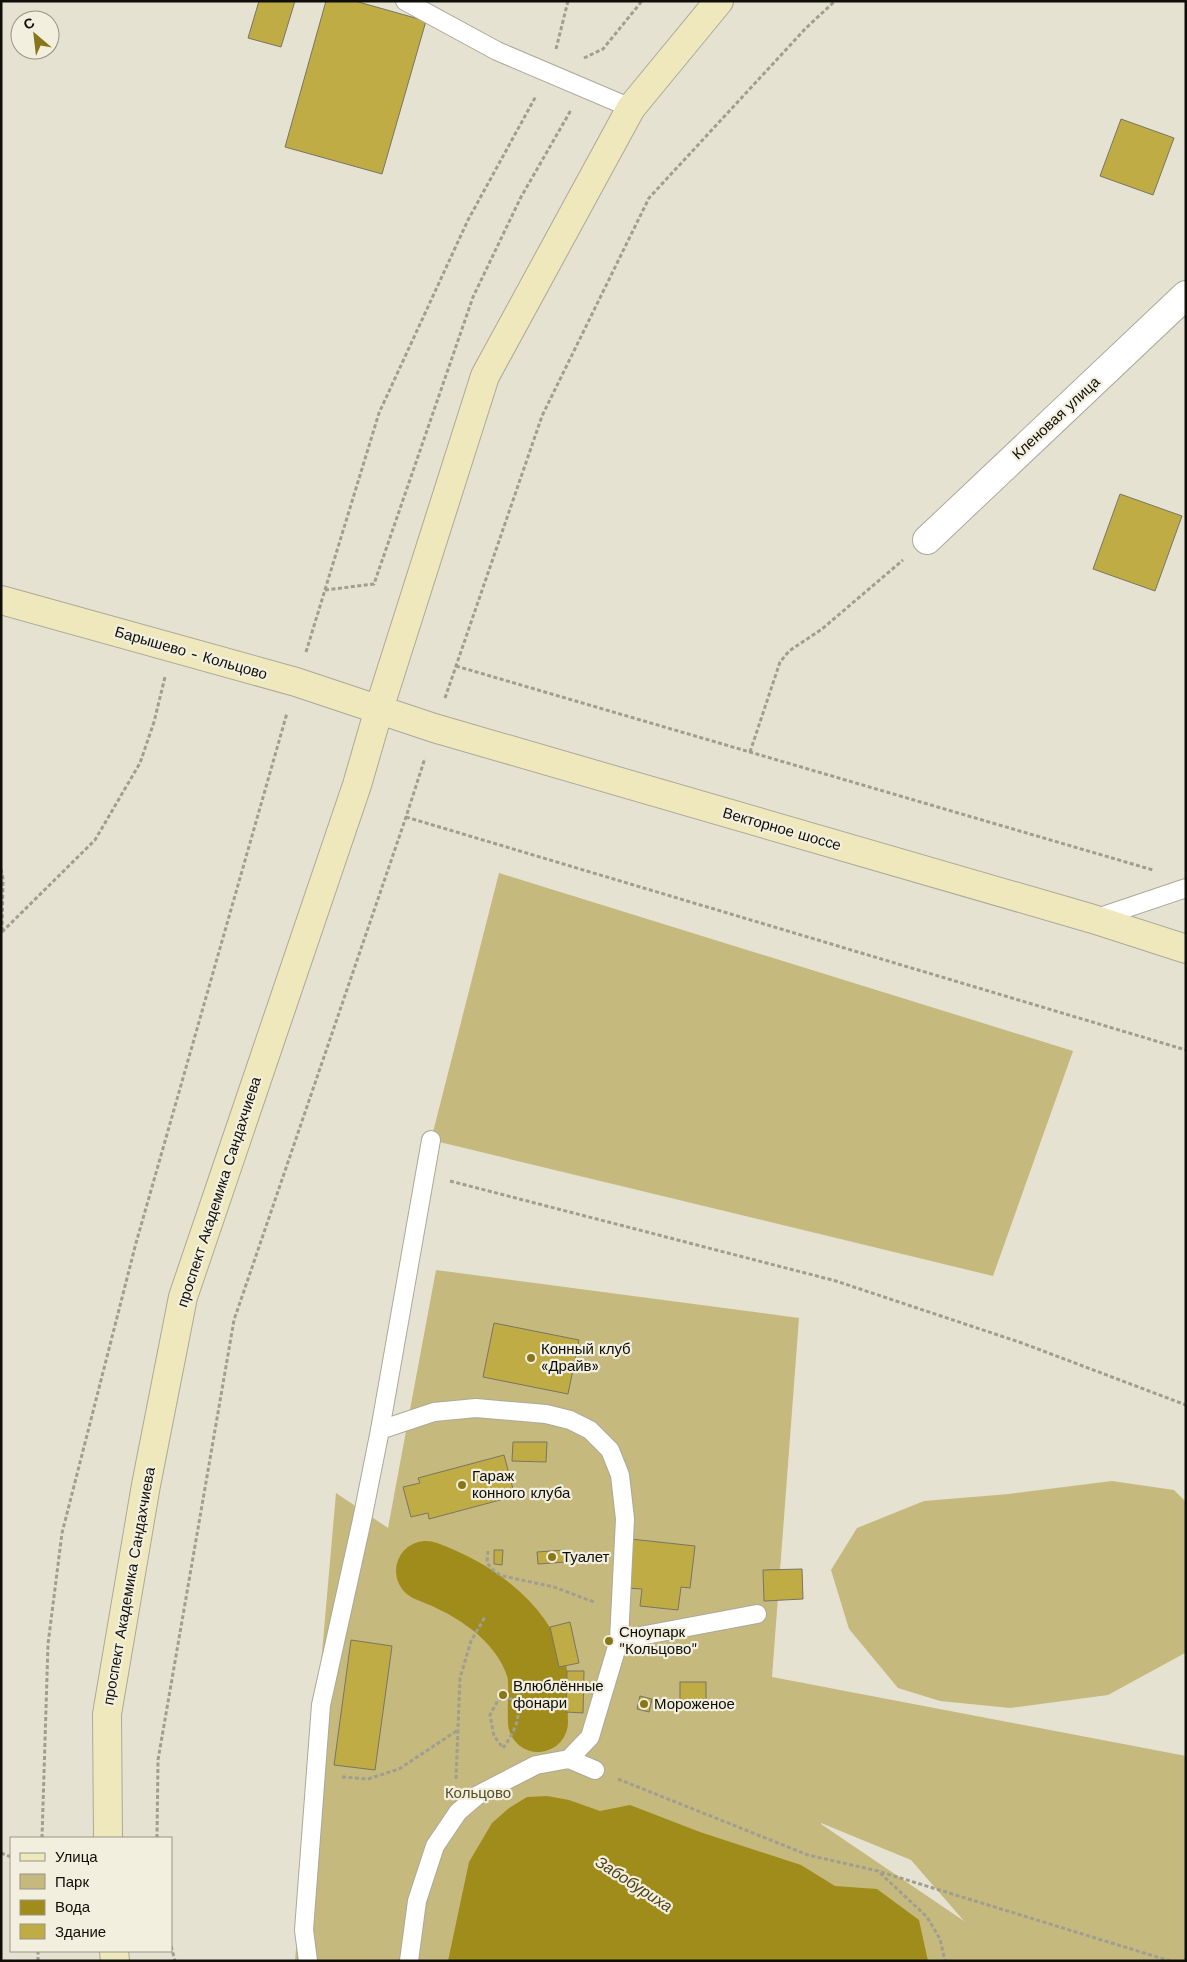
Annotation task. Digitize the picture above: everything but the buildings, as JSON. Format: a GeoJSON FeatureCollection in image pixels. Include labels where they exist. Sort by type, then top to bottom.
{"type":"FeatureCollection","features":[{"type":"Feature","properties":{"kind":"main road","name":"проспект Академика Сандахчиева"},"geometry":{"type":"LineString","coordinates":[[108,1837],[108,1714],[146,1485],[182,1297],[357,785],[379,709],[485,376],[631,108],[719,1]]}},
{"type":"Feature","properties":{"kind":"main road","name":"Барышево - Кольцово"},"geometry":{"type":"LineString","coordinates":[[1,600],[296,682],[379,709]]}},
{"type":"Feature","properties":{"kind":"main road","name":"Векторное шоссе"},"geometry":{"type":"LineString","coordinates":[[379,709],[434,728],[1093,919],[1186,948]]}},
{"type":"Feature","properties":{"kind":"street","name":"Кленовая улица"},"geometry":{"type":"LineString","coordinates":[[927,540],[1186,295]]}},
{"type":"Feature","properties":{"kind":"lane"},"geometry":{"type":"LineString","coordinates":[[405,1],[497,51],[631,108]]}},
{"type":"Feature","properties":{"kind":"lane"},"geometry":{"type":"LineString","coordinates":[[1093,919],[1186,888]]}},
{"type":"Feature","properties":{"kind":"lane"},"geometry":{"type":"LineString","coordinates":[[308,1961],[304,1930],[322,1705],[380,1430],[431,1140]]}},
{"type":"Feature","properties":{"kind":"lane"},"geometry":{"type":"LineString","coordinates":[[380,1430],[434,1412],[476,1408],[546,1414],[570,1420],[590,1430],[610,1450],[620,1475],[625,1519],[619,1640],[590,1737],[569,1760]]}},
{"type":"Feature","properties":{"kind":"lane"},"geometry":{"type":"LineString","coordinates":[[619,1640],[757,1614]]}},
{"type":"Feature","properties":{"kind":"lane"},"geometry":{"type":"LineString","coordinates":[[409,1961],[417,1900],[435,1846],[458,1812],[478,1795],[536,1765],[569,1760],[595,1770]]}},
{"type":"Feature","properties":{"kind":"path"},"geometry":{"type":"LineString","coordinates":[[42,1837],[48,1644],[62,1533],[136,1244],[296,682],[379,413],[468,220],[549,74],[568,1]]}},
{"type":"Feature","properties":{"kind":"path"},"geometry":{"type":"LineString","coordinates":[[549,74],[603,49],[642,1]]}},
{"type":"Feature","properties":{"kind":"path"},"geometry":{"type":"LineString","coordinates":[[157,1837],[158,1760],[234,1320],[406,818],[434,728],[542,416],[649,198],[806,28],[835,1]]}},
{"type":"Feature","properties":{"kind":"path"},"geometry":{"type":"LineString","coordinates":[[325,590],[374,584],[473,297],[521,197],[583,89]]}},
{"type":"Feature","properties":{"kind":"path"},"geometry":{"type":"LineString","coordinates":[[750,752],[780,662],[789,651],[822,629],[927,540]]}},
{"type":"Feature","properties":{"kind":"path"},"geometry":{"type":"LineString","coordinates":[[2,932],[95,840],[140,763],[154,722],[172,648]]}},
{"type":"Feature","properties":{"kind":"path"},"geometry":{"type":"LineString","coordinates":[[456,666],[1157,871]]}},
{"type":"Feature","properties":{"kind":"path"},"geometry":{"type":"LineString","coordinates":[[406,818],[1186,1050]]}},
{"type":"Feature","properties":{"kind":"path"},"geometry":{"type":"LineString","coordinates":[[1,870],[3,879],[2,932]]}},
{"type":"Feature","properties":{"kind":"path"},"geometry":{"type":"LineString","coordinates":[[425,1174],[836,1281],[1022,1343],[1186,1405]]}},
{"type":"Feature","properties":{"kind":"path"},"geometry":{"type":"LineString","coordinates":[[488,1551],[487,1562],[494,1572],[503,1576],[554,1587],[586,1598],[605,1607],[620,1618]]}},
{"type":"Feature","properties":{"kind":"path"},"geometry":{"type":"LineString","coordinates":[[458,1812],[456,1784],[460,1678],[471,1641],[485,1616]]}},
{"type":"Feature","properties":{"kind":"path"},"geometry":{"type":"LineString","coordinates":[[510,1698],[515,1702],[518,1709],[517,1718],[510,1739],[504,1748],[494,1736],[490,1715],[492,1707],[498,1700],[510,1698]]}},
{"type":"Feature","properties":{"kind":"path"},"geometry":{"type":"LineString","coordinates":[[316,1775],[368,1779],[376,1777],[407,1764],[458,1730]]}},
{"type":"Feature","properties":{"kind":"path"},"geometry":{"type":"LineString","coordinates":[[595,1770],[808,1855],[878,1871],[1170,1961]]}},
{"type":"Feature","properties":{"kind":"path"},"geometry":{"type":"LineString","coordinates":[[878,1871],[927,1917],[940,1940],[945,1961]]}},
{"type":"Feature","properties":{"kind":"green space"},"geometry":{"type":"Polygon","coordinates":[[[499,873],[1073,1051],[993,1276],[431,1140],[499,873]]]}},
{"type":"Feature","properties":{"kind":"green space","name":"Сноупарк \"Кольцово\""},"geometry":{"type":"Polygon","coordinates":[[[436,1270],[799,1318],[772,1677],[1186,1756],[1186,1961],[295,1961],[336,1493],[388,1528],[436,1270]],[[821,1823],[964,1921],[911,1860],[821,1823]]]}},
{"type":"Feature","properties":{"kind":"green space"},"geometry":{"type":"Polygon","coordinates":[[[1112,1481],[1174,1490],[1186,1502],[1185,1653],[1108,1695],[1010,1708],[940,1701],[898,1688],[849,1629],[831,1570],[857,1528],[924,1501],[1009,1494],[1112,1481]]]}},
{"type":"Feature","properties":{"kind":"water"},"geometry":{"type":"Polygon","coordinates":[[[547,1796],[569,1800],[600,1811],[630,1805],[700,1832],[801,1865],[835,1886],[877,1889],[919,1920],[928,1961],[448,1961],[469,1862],[492,1823],[509,1808],[527,1797],[547,1796]]]}},
{"type":"Feature","properties":{"kind":"waterway","name":"Забобуриха"},"geometry":{"type":"LineString","coordinates":[[426,1571],[477,1596],[506,1620],[519,1635],[529,1650],[536,1668],[538,1722]]}},
{"type":"Feature","properties":{"kind":"place","name":"Конный клуб «Драйв»"},"geometry":{"type":"Point","coordinates":[531,1358]}},
{"type":"Feature","properties":{"kind":"place","name":"Гараж конного клуба"},"geometry":{"type":"Point","coordinates":[462,1485]}},
{"type":"Feature","properties":{"kind":"place","name":"Туалет"},"geometry":{"type":"Point","coordinates":[552,1557]}},
{"type":"Feature","properties":{"kind":"place","name":"Сноупарк \"Кольцово\""},"geometry":{"type":"Point","coordinates":[609,1641]}},
{"type":"Feature","properties":{"kind":"place","name":"Влюблённые фонари"},"geometry":{"type":"Point","coordinates":[503,1695]}},
{"type":"Feature","properties":{"kind":"place","name":"Мороженое"},"geometry":{"type":"Point","coordinates":[644,1704]}},
{"type":"Feature","properties":{"kind":"park label","name":"Кольцово"},"geometry":{"type":"Point","coordinates":[478,1793]}}]}
